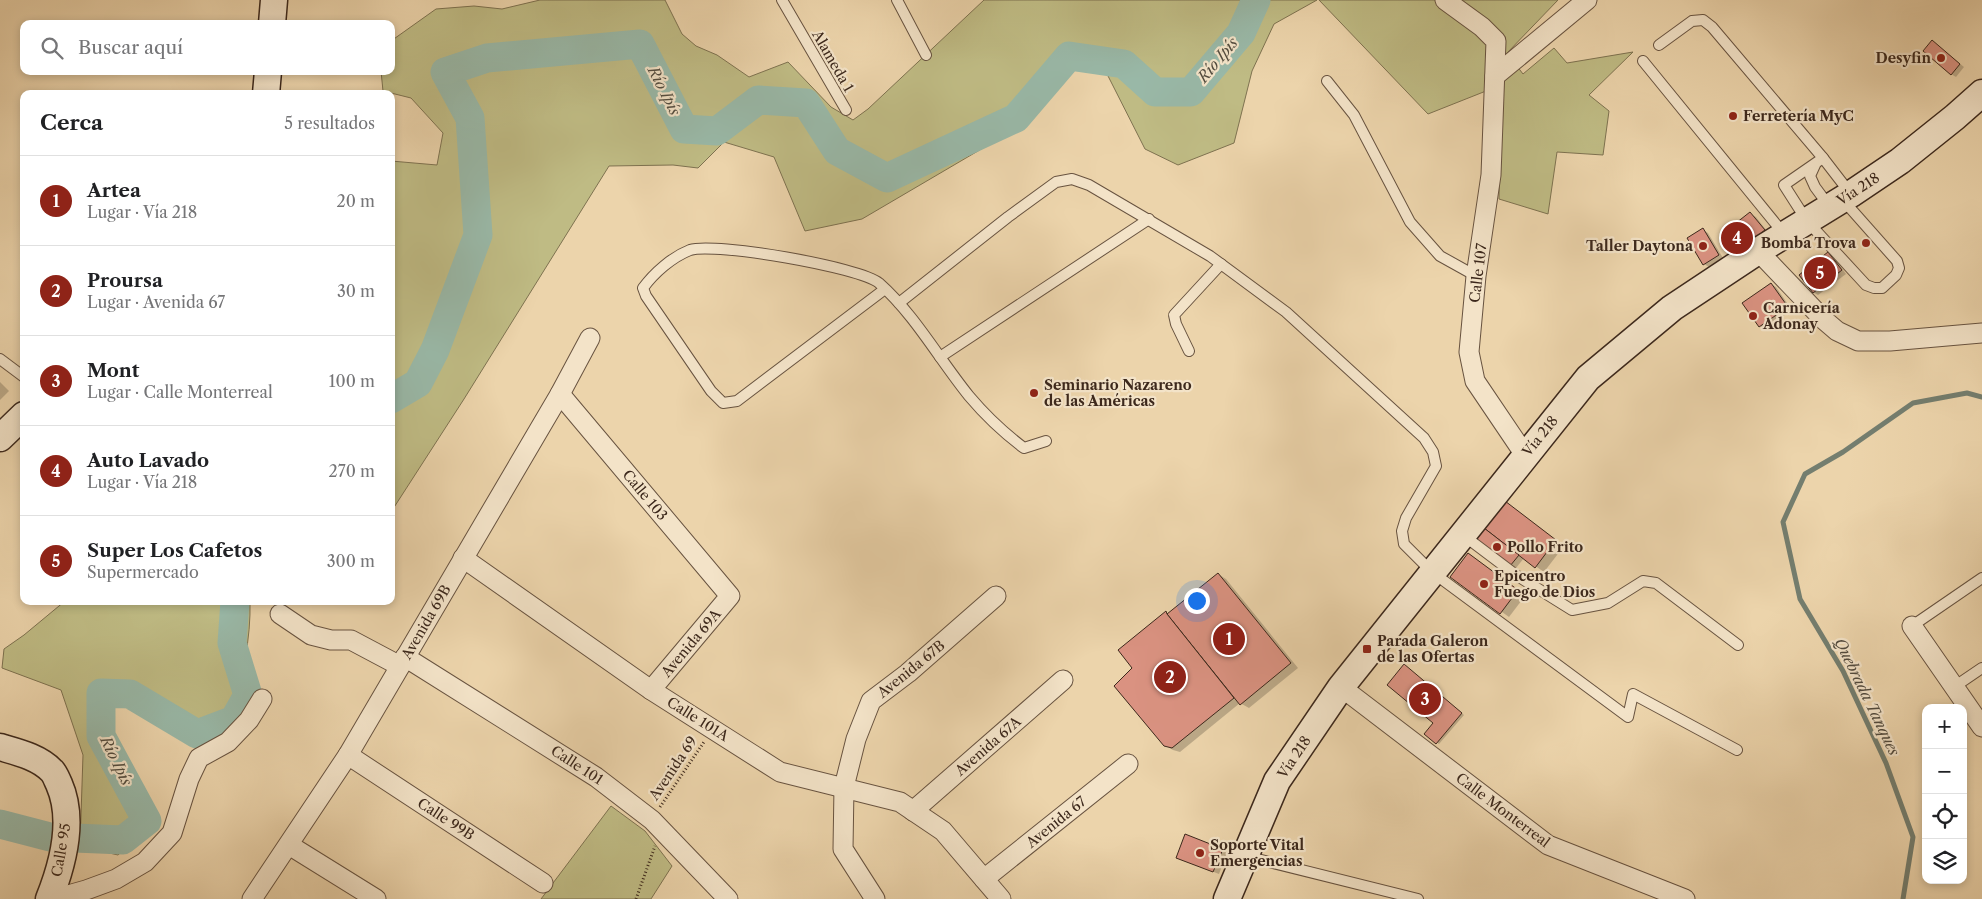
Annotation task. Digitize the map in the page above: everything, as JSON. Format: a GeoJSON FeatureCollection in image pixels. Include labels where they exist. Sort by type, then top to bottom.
{"type":"FeatureCollection","features":[{"type":"Feature","properties":{"kind":"main road"},"geometry":{"type":"LineString","coordinates":[[272,20],[274,0]]}},
{"type":"Feature","properties":{"kind":"main road"},"geometry":{"type":"LineString","coordinates":[[266,90],[268,75]]}},
{"type":"Feature","properties":{"kind":"main road","name":"Vía 218"},"geometry":{"type":"LineString","coordinates":[[1227,899],[1277,781],[1341,687],[1588,378],[1672,308],[1900,161],[1955,118],[1982,93]]}},
{"type":"Feature","properties":{"kind":"main road"},"geometry":{"type":"LineString","coordinates":[[0,438],[20,419]]}},
{"type":"Feature","properties":{"kind":"main road","name":"Calle 95"},"geometry":{"type":"LineString","coordinates":[[0,747],[29,756],[52,771],[64,797],[68,821],[54,891]]}},
{"type":"Feature","properties":{"kind":"street","name":"Calle 107"},"geometry":{"type":"LineString","coordinates":[[1445,0],[1482,27],[1496,41],[1491,175],[1476,276],[1469,352],[1475,381],[1525,455]]}},
{"type":"Feature","properties":{"kind":"street"},"geometry":{"type":"LineString","coordinates":[[1494,76],[1588,0]]}},
{"type":"Feature","properties":{"kind":"street"},"geometry":{"type":"LineString","coordinates":[[1758,251],[1823,319],[1837,331],[1858,341],[1890,341],[1982,333]]}},
{"type":"Feature","properties":{"kind":"street","name":"Avenida 69B"},"geometry":{"type":"LineString","coordinates":[[252,899],[348,755],[560,394],[590,338]]}},
{"type":"Feature","properties":{"kind":"street","name":"Calle 103"},"geometry":{"type":"LineString","coordinates":[[560,394],[730,596]]}},
{"type":"Feature","properties":{"kind":"street","name":"Calle 101A"},"geometry":{"type":"LineString","coordinates":[[464,558],[651,690],[780,772],[844,788]]}},
{"type":"Feature","properties":{"kind":"street","name":"Avenida 69A"},"geometry":{"type":"LineString","coordinates":[[651,690],[730,596]]}},
{"type":"Feature","properties":{"kind":"street","name":"Avenida 67B"},"geometry":{"type":"LineString","coordinates":[[844,788],[856,739],[871,701],[908,673],[996,596]]}},
{"type":"Feature","properties":{"kind":"street","name":"Calle 101"},"geometry":{"type":"LineString","coordinates":[[280,614],[311,634],[331,640],[351,640],[403,662],[596,777],[656,825],[728,899]]}},
{"type":"Feature","properties":{"kind":"street"},"geometry":{"type":"LineString","coordinates":[[1912,626],[1982,727]]}},
{"type":"Feature","properties":{"kind":"street","name":"Avenida 67A"},"geometry":{"type":"LineString","coordinates":[[914,811],[1063,680]]}},
{"type":"Feature","properties":{"kind":"street","name":"Calle Monterreal"},"geometry":{"type":"LineString","coordinates":[[1341,687],[1548,846],[1684,899]]}},
{"type":"Feature","properties":{"kind":"street"},"geometry":{"type":"LineString","coordinates":[[54,891],[86,890],[116,879],[145,862],[172,834],[189,779],[198,758],[228,742],[249,720],[262,699]]}},
{"type":"Feature","properties":{"kind":"street","name":"Calle 99B"},"geometry":{"type":"LineString","coordinates":[[348,755],[543,883]]}},
{"type":"Feature","properties":{"kind":"street","name":"Avenida 67"},"geometry":{"type":"LineString","coordinates":[[984,879],[1128,764]]}},
{"type":"Feature","properties":{"kind":"street"},"geometry":{"type":"LineString","coordinates":[[875,899],[843,849],[844,788],[900,802],[943,831],[1001,899]]}},
{"type":"Feature","properties":{"kind":"street"},"geometry":{"type":"LineString","coordinates":[[289,845],[376,899]]}},
{"type":"Feature","properties":{"kind":"lane","name":"Alameda 1"},"geometry":{"type":"LineString","coordinates":[[782,0],[846,110]]}},
{"type":"Feature","properties":{"kind":"lane"},"geometry":{"type":"LineString","coordinates":[[897,0],[926,55]]}},
{"type":"Feature","properties":{"kind":"lane"},"geometry":{"type":"LineString","coordinates":[[1659,45],[1692,21],[1703,20],[1712,27],[1819,161],[1841,200],[1897,261],[1899,268],[1896,275],[1882,288],[1874,288],[1866,284],[1807,221],[1784,185],[1819,161]]}},
{"type":"Feature","properties":{"kind":"lane"},"geometry":{"type":"LineString","coordinates":[[1644,61],[1784,235]]}},
{"type":"Feature","properties":{"kind":"lane"},"geometry":{"type":"LineString","coordinates":[[1327,81],[1354,115],[1410,222],[1440,256],[1476,276]]}},
{"type":"Feature","properties":{"kind":"lane"},"geometry":{"type":"LineString","coordinates":[[1819,161],[1810,176],[1815,187],[1841,200]]}},
{"type":"Feature","properties":{"kind":"lane"},"geometry":{"type":"LineString","coordinates":[[899,303],[1056,182],[1072,179],[1088,185],[1149,218],[1221,264],[1286,312],[1424,438],[1433,452],[1436,466],[1406,518],[1402,531],[1404,544],[1432,572],[1628,717],[1634,694],[1737,750]]}},
{"type":"Feature","properties":{"kind":"lane"},"geometry":{"type":"LineString","coordinates":[[940,358],[1149,218]]}},
{"type":"Feature","properties":{"kind":"lane"},"geometry":{"type":"LineString","coordinates":[[885,289],[737,402],[723,403],[712,391],[646,296],[643,288],[669,262],[691,250],[706,248],[746,250],[839,268],[865,275],[877,282],[885,289],[899,303],[970,397],[1004,432],[1024,448],[1046,441]]}},
{"type":"Feature","properties":{"kind":"lane"},"geometry":{"type":"LineString","coordinates":[[1189,351],[1176,324],[1174,315],[1221,264]]}},
{"type":"Feature","properties":{"kind":"lane"},"geometry":{"type":"LineString","coordinates":[[0,359],[20,374]]}},
{"type":"Feature","properties":{"kind":"lane"},"geometry":{"type":"LineString","coordinates":[[1462,534],[1516,575],[1572,610],[1608,603],[1643,581],[1656,583],[1738,645]]}},
{"type":"Feature","properties":{"kind":"lane"},"geometry":{"type":"LineString","coordinates":[[1912,626],[1982,578]]}},
{"type":"Feature","properties":{"kind":"lane"},"geometry":{"type":"LineString","coordinates":[[1954,687],[1982,668]]}},
{"type":"Feature","properties":{"kind":"lane"},"geometry":{"type":"LineString","coordinates":[[1244,856],[1418,899]]}},
{"type":"Feature","properties":{"kind":"path","name":"Avenida 69"},"geometry":{"type":"LineString","coordinates":[[636,899],[656,825],[713,729]]}},
{"type":"Feature","properties":{"kind":"shaded area"},"geometry":{"type":"Polygon","coordinates":[[[540,0],[665,0],[682,34],[696,46],[717,55],[749,77],[788,62],[831,107],[853,120],[868,109],[984,0],[1317,0],[1274,24],[1252,71],[1234,143],[1178,165],[1145,149],[1106,72],[1075,63],[1012,131],[862,219],[805,231],[774,157],[724,142],[698,168],[673,165],[609,166],[395,506],[395,161],[437,165],[443,133],[411,98],[395,94],[395,90],[383,90],[381,75],[395,75],[395,38],[436,9],[474,6],[502,9],[540,0]]]}},
{"type":"Feature","properties":{"kind":"shaded area"},"geometry":{"type":"Polygon","coordinates":[[[1319,0],[1558,0],[1507,53],[1523,74],[1554,48],[1567,63],[1633,52],[1589,95],[1609,111],[1603,155],[1557,152],[1548,214],[1499,199],[1501,88],[1486,91],[1428,114],[1319,0]]]}},
{"type":"Feature","properties":{"kind":"shaded area"},"geometry":{"type":"Polygon","coordinates":[[[60,605],[250,605],[245,658],[239,686],[230,712],[200,726],[138,687],[98,690],[93,727],[131,802],[139,836],[118,855],[80,846],[83,755],[61,690],[2,668],[4,649],[60,605]]]}},
{"type":"Feature","properties":{"kind":"shaded area"},"geometry":{"type":"Polygon","coordinates":[[[611,806],[645,831],[672,866],[651,899],[541,899],[611,806]]]}},
{"type":"Feature","properties":{"kind":"building","name":"Desyfin"},"geometry":{"type":"Polygon","coordinates":[[[1932,40],[1960,64],[1951,75],[1923,51],[1932,40]]]}},
{"type":"Feature","properties":{"kind":"building"},"geometry":{"type":"Polygon","coordinates":[[[1750,212],[1765,230],[1750,242],[1736,223],[1750,212]]]}},
{"type":"Feature","properties":{"kind":"building"},"geometry":{"type":"Polygon","coordinates":[[[1736,223],[1750,242],[1736,252],[1723,234],[1736,223]]]}},
{"type":"Feature","properties":{"kind":"building","name":"Taller Daytona"},"geometry":{"type":"Polygon","coordinates":[[[1703,228],[1719,255],[1703,265],[1687,238],[1703,228]]]}},
{"type":"Feature","properties":{"kind":"building"},"geometry":{"type":"Polygon","coordinates":[[[1828,252],[1842,270],[1813,293],[1799,275],[1828,252]]]}},
{"type":"Feature","properties":{"kind":"building"},"geometry":{"type":"Polygon","coordinates":[[[1771,283],[1788,307],[1759,327],[1742,303],[1771,283]]]}},
{"type":"Feature","properties":{"kind":"building"},"geometry":{"type":"Polygon","coordinates":[[[1505,501],[1556,540],[1535,568],[1484,528],[1505,501]]]}},
{"type":"Feature","properties":{"kind":"building","name":"Pollo Frito"},"geometry":{"type":"Polygon","coordinates":[[[1484,528],[1519,555],[1510,566],[1475,539],[1484,528]]]}},
{"type":"Feature","properties":{"kind":"building","name":"Epicentro Fuego de Dios"},"geometry":{"type":"Polygon","coordinates":[[[1468,553],[1518,590],[1500,614],[1450,577],[1468,553]]]}},
{"type":"Feature","properties":{"kind":"building"},"geometry":{"type":"Polygon","coordinates":[[[1218,573],[1291,663],[1240,705],[1167,614],[1218,573]]]}},
{"type":"Feature","properties":{"kind":"building"},"geometry":{"type":"Polygon","coordinates":[[[1166,611],[1234,698],[1172,748],[1164,746],[1114,686],[1132,668],[1118,650],[1166,611]]]}},
{"type":"Feature","properties":{"kind":"building"},"geometry":{"type":"Polygon","coordinates":[[[1404,664],[1462,713],[1436,744],[1424,734],[1433,723],[1387,685],[1404,664]]]}},
{"type":"Feature","properties":{"kind":"building","name":"Soporte Vital Emergencias"},"geometry":{"type":"Polygon","coordinates":[[[1185,834],[1223,849],[1213,872],[1176,858],[1185,834]]]}},
{"type":"Feature","properties":{"kind":"waterway","name":"Río Ipís"},"geometry":{"type":"LineString","coordinates":[[395,397],[418,383],[435,350],[478,235],[470,118],[445,72],[487,58],[640,44],[684,129],[717,131],[758,100],[806,103],[837,151],[887,178],[1016,118],[1069,56],[1124,64],[1155,92],[1191,92],[1241,33],[1256,0]]}},
{"type":"Feature","properties":{"kind":"waterway","name":"Quebrada Tanques"},"geometry":{"type":"LineString","coordinates":[[1903,899],[1913,837],[1886,763],[1843,671],[1800,599],[1783,522],[1805,474],[1843,452],[1913,403],[1967,393],[1982,397]]}},
{"type":"Feature","properties":{"kind":"waterway","name":"Río Ipís"},"geometry":{"type":"LineString","coordinates":[[0,824],[50,837],[123,840],[147,821],[101,736],[101,693],[130,694],[197,734],[234,720],[248,695],[232,643],[235,605]]}},
{"type":"Feature","properties":{"kind":"place","name":"Desyfin"},"geometry":{"type":"Point","coordinates":[1941,58]}},
{"type":"Feature","properties":{"kind":"place","name":"Ferretería MyC"},"geometry":{"type":"Point","coordinates":[1733,116]}},
{"type":"Feature","properties":{"kind":"place","name":"Auto Lavado"},"geometry":{"type":"Point","coordinates":[1737,238]}},
{"type":"Feature","properties":{"kind":"place","name":"Bomba Trova"},"geometry":{"type":"Point","coordinates":[1866,243]}},
{"type":"Feature","properties":{"kind":"place","name":"Taller Daytona"},"geometry":{"type":"Point","coordinates":[1703,246]}},
{"type":"Feature","properties":{"kind":"place","name":"Super Los Cafetos"},"geometry":{"type":"Point","coordinates":[1820,273]}},
{"type":"Feature","properties":{"kind":"place","name":"Carnicería Adonay"},"geometry":{"type":"Point","coordinates":[1753,316]}},
{"type":"Feature","properties":{"kind":"place","name":"Seminario Nazareno de las Américas"},"geometry":{"type":"Point","coordinates":[1034,393]}},
{"type":"Feature","properties":{"kind":"place","name":"Pollo Frito"},"geometry":{"type":"Point","coordinates":[1497,547]}},
{"type":"Feature","properties":{"kind":"place","name":"Epicentro Fuego de Dios"},"geometry":{"type":"Point","coordinates":[1484,584]}},
{"type":"Feature","properties":{"kind":"place","name":"Artea"},"geometry":{"type":"Point","coordinates":[1229,639]}},
{"type":"Feature","properties":{"kind":"place","name":"Parada Galeron de las Ofertas"},"geometry":{"type":"Point","coordinates":[1367,649]}},
{"type":"Feature","properties":{"kind":"place","name":"Proursa"},"geometry":{"type":"Point","coordinates":[1170,677]}},
{"type":"Feature","properties":{"kind":"place","name":"Mont"},"geometry":{"type":"Point","coordinates":[1425,699]}},
{"type":"Feature","properties":{"kind":"place","name":"Soporte Vital Emergencias"},"geometry":{"type":"Point","coordinates":[1200,853]}}]}
